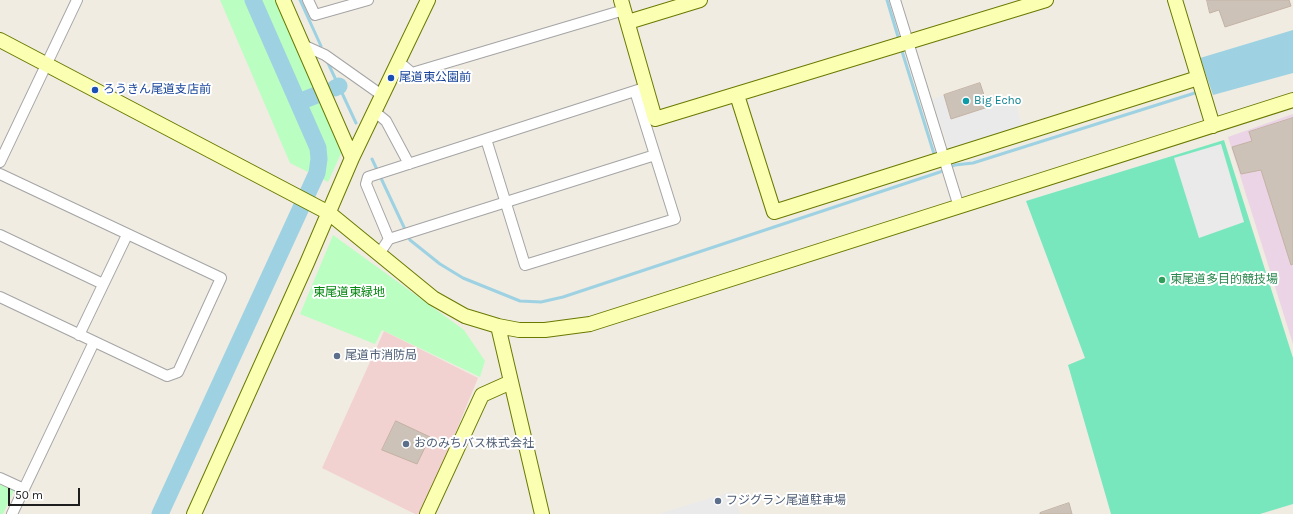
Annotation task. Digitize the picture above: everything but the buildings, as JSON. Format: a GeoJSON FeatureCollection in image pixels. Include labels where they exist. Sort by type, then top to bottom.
{"type":"FeatureCollection","features":[{"type":"Feature","properties":{"kind":"street"},"geometry":{"type":"LineString","coordinates":[[0,162],[77,0]]}},
{"type":"Feature","properties":{"kind":"street"},"geometry":{"type":"LineString","coordinates":[[283,0],[352,158]]}},
{"type":"Feature","properties":{"kind":"street"},"geometry":{"type":"LineString","coordinates":[[308,0],[315,15],[368,0]]}},
{"type":"Feature","properties":{"kind":"street"},"geometry":{"type":"LineString","coordinates":[[194,514],[324,211],[383,96],[428,0]]}},
{"type":"Feature","properties":{"kind":"street"},"geometry":{"type":"LineString","coordinates":[[399,62],[412,73],[624,11],[700,0]]}},
{"type":"Feature","properties":{"kind":"street"},"geometry":{"type":"LineString","coordinates":[[895,0],[903,44],[959,207]]}},
{"type":"Feature","properties":{"kind":"street"},"geometry":{"type":"LineString","coordinates":[[641,89],[656,119],[1046,0]]}},
{"type":"Feature","properties":{"kind":"street"},"geometry":{"type":"LineString","coordinates":[[1176,0],[1213,126]]}},
{"type":"Feature","properties":{"kind":"street"},"geometry":{"type":"LineString","coordinates":[[486,139],[525,265],[675,219],[655,155],[624,11]]}},
{"type":"Feature","properties":{"kind":"street"},"geometry":{"type":"LineString","coordinates":[[0,40],[324,211],[433,298],[466,316],[498,326],[519,330],[545,330],[590,324],[1293,100]]}},
{"type":"Feature","properties":{"kind":"street"},"geometry":{"type":"LineString","coordinates":[[303,45],[325,55],[383,96]]}},
{"type":"Feature","properties":{"kind":"street"},"geometry":{"type":"LineString","coordinates":[[737,95],[774,212],[943,164],[1201,87]]}},
{"type":"Feature","properties":{"kind":"street"},"geometry":{"type":"LineString","coordinates":[[389,239],[366,184],[368,177],[641,89]]}},
{"type":"Feature","properties":{"kind":"street"},"geometry":{"type":"LineString","coordinates":[[375,112],[386,121],[409,164]]}},
{"type":"Feature","properties":{"kind":"street"},"geometry":{"type":"LineString","coordinates":[[379,254],[389,239],[655,155]]}},
{"type":"Feature","properties":{"kind":"street"},"geometry":{"type":"LineString","coordinates":[[0,174],[221,278],[178,372],[167,376],[0,297]]}},
{"type":"Feature","properties":{"kind":"street"},"geometry":{"type":"LineString","coordinates":[[0,235],[103,284]]}},
{"type":"Feature","properties":{"kind":"street"},"geometry":{"type":"LineString","coordinates":[[79,335],[127,235]]}},
{"type":"Feature","properties":{"kind":"street"},"geometry":{"type":"LineString","coordinates":[[498,326],[542,514]]}},
{"type":"Feature","properties":{"kind":"street"},"geometry":{"type":"LineString","coordinates":[[12,514],[94,342]]}},
{"type":"Feature","properties":{"kind":"street"},"geometry":{"type":"LineString","coordinates":[[427,514],[482,394],[511,382]]}},
{"type":"Feature","properties":{"kind":"street"},"geometry":{"type":"LineString","coordinates":[[0,478],[24,489]]}},
{"type":"Feature","properties":{"kind":"shaded area"},"geometry":{"type":"Polygon","coordinates":[[[944,95],[951,119],[988,107],[1015,101],[1023,130],[950,151],[932,100],[944,95]]]}},
{"type":"Feature","properties":{"kind":"shaded area"},"geometry":{"type":"Polygon","coordinates":[[[1293,114],[1293,344],[1228,137],[1293,114]]]}},
{"type":"Feature","properties":{"kind":"shaded area"},"geometry":{"type":"Polygon","coordinates":[[[1221,144],[1244,222],[1199,238],[1174,158],[1221,144]]]}},
{"type":"Feature","properties":{"kind":"shaded area"},"geometry":{"type":"Polygon","coordinates":[[[384,331],[478,378],[422,514],[415,514],[322,468],[384,331]]]}},
{"type":"Feature","properties":{"kind":"shaded area","name":"フジグラン尾道駐車場"},"geometry":{"type":"Polygon","coordinates":[[[733,491],[740,514],[659,514],[733,491]]]}},
{"type":"Feature","properties":{"kind":"green space"},"geometry":{"type":"Polygon","coordinates":[[[220,0],[278,0],[344,147],[328,182],[290,163],[220,0]]]}},
{"type":"Feature","properties":{"kind":"green space","name":"東尾道多目的競技場"},"geometry":{"type":"Polygon","coordinates":[[[1224,140],[1293,358],[1293,504],[1260,514],[1111,514],[1068,365],[1085,358],[1026,201],[1224,140]]]}},
{"type":"Feature","properties":{"kind":"green space","name":"東尾道東緑地"},"geometry":{"type":"Polygon","coordinates":[[[333,235],[464,330],[485,361],[480,377],[382,330],[375,344],[300,314],[333,235]]]}},
{"type":"Feature","properties":{"kind":"green space"},"geometry":{"type":"Polygon","coordinates":[[[0,484],[14,490],[3,514],[0,514],[0,484]]]}},
{"type":"Feature","properties":{"kind":"water"},"geometry":{"type":"Polygon","coordinates":[[[1293,30],[1293,73],[1213,95],[1200,58],[1293,30]]]}},
{"type":"Feature","properties":{"kind":"waterway"},"geometry":{"type":"LineString","coordinates":[[160,514],[317,173],[319,159],[318,148],[253,0]]}},
{"type":"Feature","properties":{"kind":"waterway"},"geometry":{"type":"LineString","coordinates":[[300,0],[321,46]]}},
{"type":"Feature","properties":{"kind":"waterway"},"geometry":{"type":"LineString","coordinates":[[887,0],[899,40]]}},
{"type":"Feature","properties":{"kind":"waterway"},"geometry":{"type":"LineString","coordinates":[[901,48],[935,157]]}},
{"type":"Feature","properties":{"kind":"waterway"},"geometry":{"type":"LineString","coordinates":[[328,63],[356,123]]}},
{"type":"Feature","properties":{"kind":"waterway"},"geometry":{"type":"LineString","coordinates":[[335,88],[339,86]]}},
{"type":"Feature","properties":{"kind":"waterway"},"geometry":{"type":"LineString","coordinates":[[372,159],[410,240],[440,264],[463,278],[520,301],[541,302],[563,297],[940,172],[955,165],[973,163],[1198,92]]}},
{"type":"Feature","properties":{"kind":"waterway"},"geometry":{"type":"LineString","coordinates":[[299,102],[319,94]]}},
{"type":"Feature","properties":{"kind":"place","name":"尾道東公園前"},"geometry":{"type":"Point","coordinates":[391,78]}},
{"type":"Feature","properties":{"kind":"place","name":"ろうきん尾道支店前"},"geometry":{"type":"Point","coordinates":[95,90]}},
{"type":"Feature","properties":{"kind":"place","name":"Big Echo"},"geometry":{"type":"Point","coordinates":[966,101]}},
{"type":"Feature","properties":{"kind":"place","name":"東尾道多目的競技場"},"geometry":{"type":"Point","coordinates":[1162,280]}},
{"type":"Feature","properties":{"kind":"place","name":"尾道市消防局"},"geometry":{"type":"Point","coordinates":[337,356]}},
{"type":"Feature","properties":{"kind":"place","name":"おのみちバス株式会社"},"geometry":{"type":"Point","coordinates":[406,444]}},
{"type":"Feature","properties":{"kind":"place","name":"フジグラン尾道駐車場"},"geometry":{"type":"Point","coordinates":[718,501]}}]}
